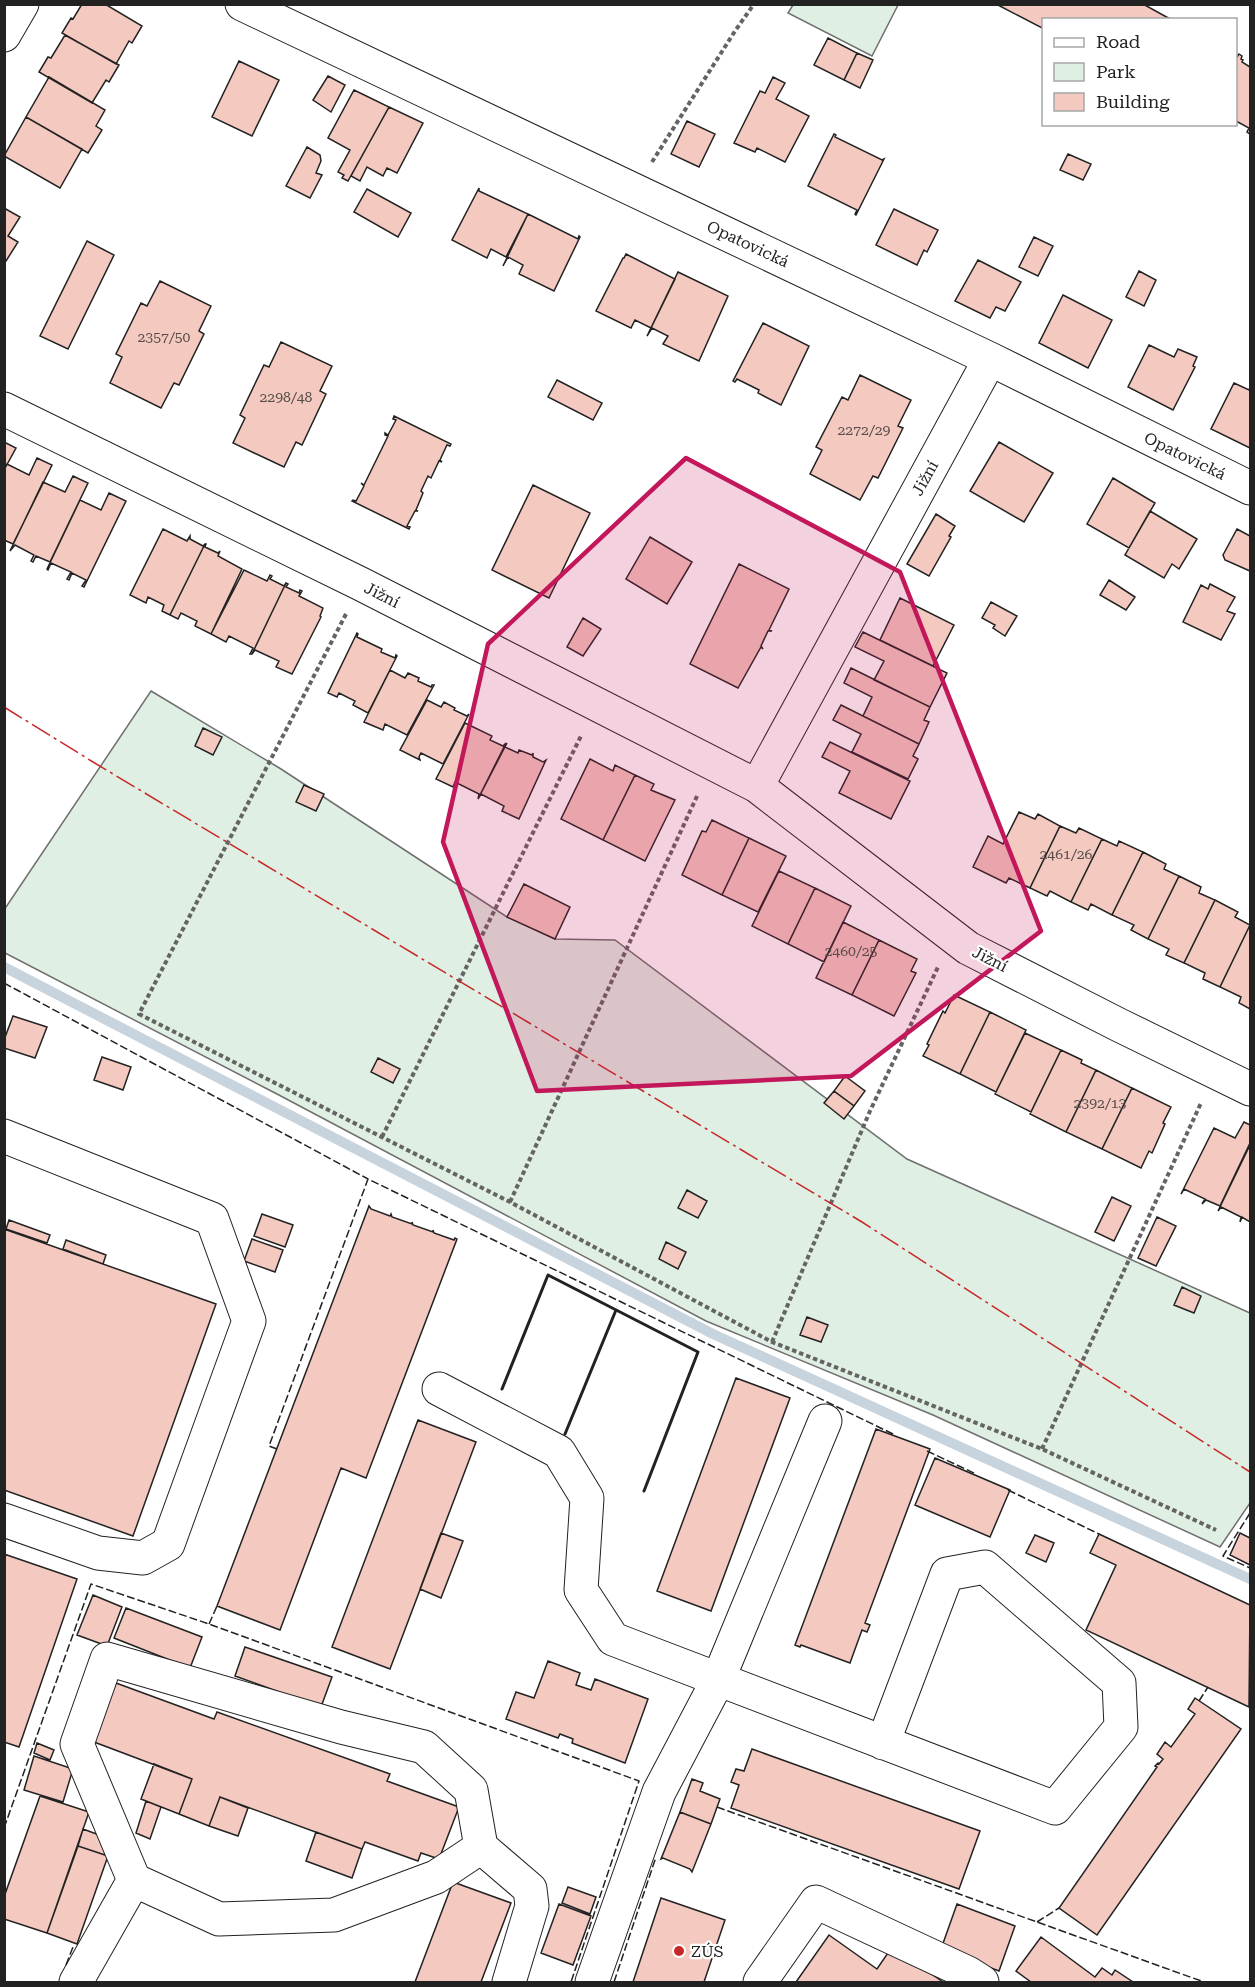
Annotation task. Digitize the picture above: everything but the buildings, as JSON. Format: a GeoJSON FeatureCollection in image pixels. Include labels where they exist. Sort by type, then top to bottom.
{"type":"FeatureCollection","features":[{"type":"Feature","properties":{"kind":"street"},"geometry":{"type":"LineString","coordinates":[[4,36],[22,4]]}},
{"type":"Feature","properties":{"kind":"street","name":"Opatovická"},"geometry":{"type":"LineString","coordinates":[[242,4],[990,359],[1251,488]]}},
{"type":"Feature","properties":{"kind":"street","name":"Jižní"},"geometry":{"type":"LineString","coordinates":[[757,786],[990,359]]}},
{"type":"Feature","properties":{"kind":"street","name":"Jižní"},"geometry":{"type":"LineString","coordinates":[[4,409],[361,584],[757,786],[968,948],[1251,1089]]}},
{"type":"Feature","properties":{"kind":"street"},"geometry":{"type":"LineString","coordinates":[[4,1136],[212,1219],[249,1322],[168,1544],[143,1558],[98,1553],[4,1520]]}},
{"type":"Feature","properties":{"kind":"street"},"geometry":{"type":"LineString","coordinates":[[439,1389],[559,1452],[587,1498],[580,1590],[613,1639],[718,1680],[883,1743],[1055,1808],[1121,1727],[1119,1683],[985,1568],[947,1574],[883,1743]]}},
{"type":"Feature","properties":{"kind":"street"},"geometry":{"type":"LineString","coordinates":[[592,1983],[659,1792],[718,1680],[825,1420]]}},
{"type":"Feature","properties":{"kind":"street"},"geometry":{"type":"LineString","coordinates":[[481,1847],[436,1877],[334,1915],[219,1919],[134,1880],[77,1744],[107,1659],[342,1727],[424,1747],[471,1790],[481,1847],[530,1889],[532,1906],[509,1983]]}},
{"type":"Feature","properties":{"kind":"street"},"geometry":{"type":"LineString","coordinates":[[76,1983],[134,1880]]}},
{"type":"Feature","properties":{"kind":"street"},"geometry":{"type":"LineString","coordinates":[[760,1983],[816,1902],[968,1973],[982,1983]]}},
{"type":"Feature","properties":{"kind":"path"},"geometry":{"type":"LineString","coordinates":[[634,190],[754,4]]}},
{"type":"Feature","properties":{"kind":"path"},"geometry":{"type":"LineString","coordinates":[[361,584],[139,1014],[510,1202],[772,1342],[1042,1449],[1216,1530]]}},
{"type":"Feature","properties":{"kind":"path"},"geometry":{"type":"LineString","coordinates":[[382,1137],[596,704]]}},
{"type":"Feature","properties":{"kind":"path"},"geometry":{"type":"LineString","coordinates":[[510,1202],[712,763]]}},
{"type":"Feature","properties":{"kind":"path"},"geometry":{"type":"LineString","coordinates":[[772,1342],[870,1111],[953,937]]}},
{"type":"Feature","properties":{"kind":"path"},"geometry":{"type":"LineString","coordinates":[[1042,1449],[1216,1073]]}},
{"type":"Feature","properties":{"kind":"highlighted area"},"geometry":{"type":"Polygon","coordinates":[[[686,458],[900,572],[1041,931],[851,1076],[537,1091],[443,842],[488,644],[686,458]]]}},
{"type":"Feature","properties":{"kind":"green space"},"geometry":{"type":"Polygon","coordinates":[[[793,5],[898,5],[872,56],[788,13],[793,5]]]}},
{"type":"Feature","properties":{"kind":"green space"},"geometry":{"type":"Polygon","coordinates":[[[151,691],[281,769],[507,917],[555,939],[615,940],[907,1159],[1250,1313],[1250,1503],[1220,1547],[933,1415],[706,1321],[5,953],[4,910],[151,691]]]}},
{"type":"Feature","properties":{"kind":"waterway"},"geometry":{"type":"LineString","coordinates":[[4,967],[713,1334],[1250,1579]]}},
{"type":"Feature","properties":{"kind":"fence"},"geometry":{"type":"LineString","coordinates":[[4,983],[368,1179]]}},
{"type":"Feature","properties":{"kind":"fence"},"geometry":{"type":"LineString","coordinates":[[277,1449],[269,1446],[368,1179],[895,1435]]}},
{"type":"Feature","properties":{"kind":"fence"},"geometry":{"type":"LineString","coordinates":[[927,1451],[976,1474]]}},
{"type":"Feature","properties":{"kind":"fence"},"geometry":{"type":"LineString","coordinates":[[1008,1490],[1099,1534]]}},
{"type":"Feature","properties":{"kind":"fence"},"geometry":{"type":"LineString","coordinates":[[1250,1513],[1223,1556],[1250,1568]]}},
{"type":"Feature","properties":{"kind":"fence"},"geometry":{"type":"LineString","coordinates":[[4,1828],[91,1584],[209,1624],[639,1781],[571,1982]]}},
{"type":"Feature","properties":{"kind":"fence"},"geometry":{"type":"LineString","coordinates":[[209,1624],[217,1606]]}},
{"type":"Feature","properties":{"kind":"fence"},"geometry":{"type":"LineString","coordinates":[[1199,1701],[1208,1687]]}},
{"type":"Feature","properties":{"kind":"fence"},"geometry":{"type":"LineString","coordinates":[[717,1807],[1204,1982]]}},
{"type":"Feature","properties":{"kind":"fence"},"geometry":{"type":"LineString","coordinates":[[614,1982],[656,1857]]}},
{"type":"Feature","properties":{"kind":"fence"},"geometry":{"type":"LineString","coordinates":[[1037,1922],[1059,1908]]}},
{"type":"Feature","properties":{"kind":"fence"},"geometry":{"type":"LineString","coordinates":[[66,1965],[73,1947]]}},
{"type":"Feature","properties":{"kind":"wall"},"geometry":{"type":"LineString","coordinates":[[502,1389],[548,1275],[698,1352],[644,1491]]}},
{"type":"Feature","properties":{"kind":"wall"},"geometry":{"type":"LineString","coordinates":[[565,1434],[616,1310]]}},
{"type":"Feature","properties":{"kind":"power"},"geometry":{"type":"LineString","coordinates":[[4,707],[862,1222],[1250,1472]]}},
{"type":"Feature","properties":{"kind":"place","name":"ZÚS"},"geometry":{"type":"Point","coordinates":[679,1951]}}]}
